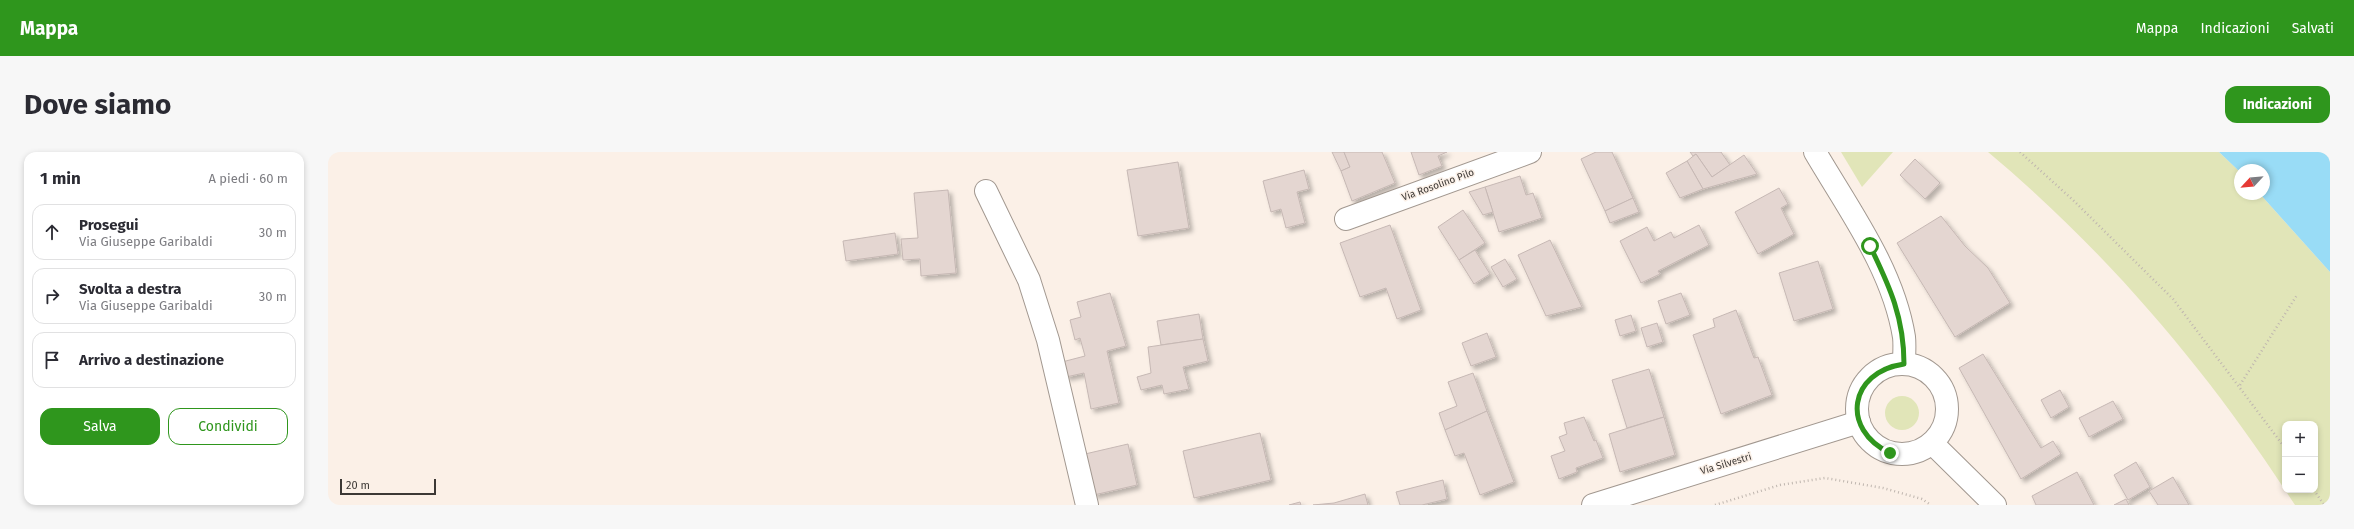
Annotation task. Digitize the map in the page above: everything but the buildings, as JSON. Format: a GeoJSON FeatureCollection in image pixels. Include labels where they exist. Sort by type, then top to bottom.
{"type":"FeatureCollection","features":[{"type":"Feature","properties":{"kind":"street","name":"Via Rosolino Pilo"},"geometry":{"type":"LineString","coordinates":[[1346,218],[1530,152]]}},
{"type":"Feature","properties":{"kind":"street"},"geometry":{"type":"LineString","coordinates":[[1815,152],[1870,246],[1891,290],[1904,337],[1904,364]]}},
{"type":"Feature","properties":{"kind":"street"},"geometry":{"type":"LineString","coordinates":[[986,191],[1029,280],[1048,340],[1087,505]]}},
{"type":"Feature","properties":{"kind":"street"},"geometry":{"type":"LineString","coordinates":[[1904,364],[1919,368],[1932,375],[1941,387],[1946,402],[1946,416],[1942,431],[1932,443],[1920,451],[1905,455],[1890,453],[1876,446],[1866,436],[1859,422],[1857,405],[1862,389],[1873,375],[1887,367],[1904,364]]}},
{"type":"Feature","properties":{"kind":"street","name":"Via Silvestri"},"geometry":{"type":"LineString","coordinates":[[1593,505],[1859,422]]}},
{"type":"Feature","properties":{"kind":"street"},"geometry":{"type":"LineString","coordinates":[[1932,443],[1996,505]]}},
{"type":"Feature","properties":{"kind":"path"},"geometry":{"type":"LineString","coordinates":[[2020,152],[2074,201],[2174,299],[2240,385],[2282,444]]}},
{"type":"Feature","properties":{"kind":"path"},"geometry":{"type":"LineString","coordinates":[[2240,385],[2297,294]]}},
{"type":"Feature","properties":{"kind":"path"},"geometry":{"type":"LineString","coordinates":[[1715,505],[1780,485],[1825,478],[1883,488],[1922,500],[1931,505]]}},
{"type":"Feature","properties":{"kind":"path"},"geometry":{"type":"LineString","coordinates":[[2316,493],[2324,505]]}},
{"type":"Feature","properties":{"kind":"green space"},"geometry":{"type":"Polygon","coordinates":[[[1841,152],[1893,152],[1862,187],[1841,152]]]}},
{"type":"Feature","properties":{"kind":"green space"},"geometry":{"type":"Polygon","coordinates":[[[1988,152],[2219,152],[2234,166],[2234,200],[2265,200],[2330,272],[2330,505],[2295,505],[2287,493],[2318,493],[2318,421],[2282,421],[2282,486],[2220,398],[2149,310],[2071,227],[1988,152]]]}},
{"type":"Feature","properties":{"kind":"green space"},"geometry":{"type":"Polygon","coordinates":[[[1899,396],[1905,396],[1909,397],[1916,403],[1919,413],[1918,420],[1912,427],[1905,430],[1899,430],[1895,429],[1888,423],[1885,416],[1885,410],[1886,406],[1892,399],[1899,396]]]}},
{"type":"Feature","properties":{"kind":"water"},"geometry":{"type":"Polygon","coordinates":[[[2219,152],[2330,152],[2330,272],[2265,200],[2270,200],[2270,164],[2234,164],[2234,166],[2219,152]]]}},
{"type":"Feature","properties":{"kind":"route"},"geometry":{"type":"LineString","coordinates":[[1870,246],[1891,290],[1904,337],[1904,364],[1887,367],[1873,375],[1862,389],[1857,405],[1859,422],[1866,436],[1876,446],[1890,453]]}}]}
